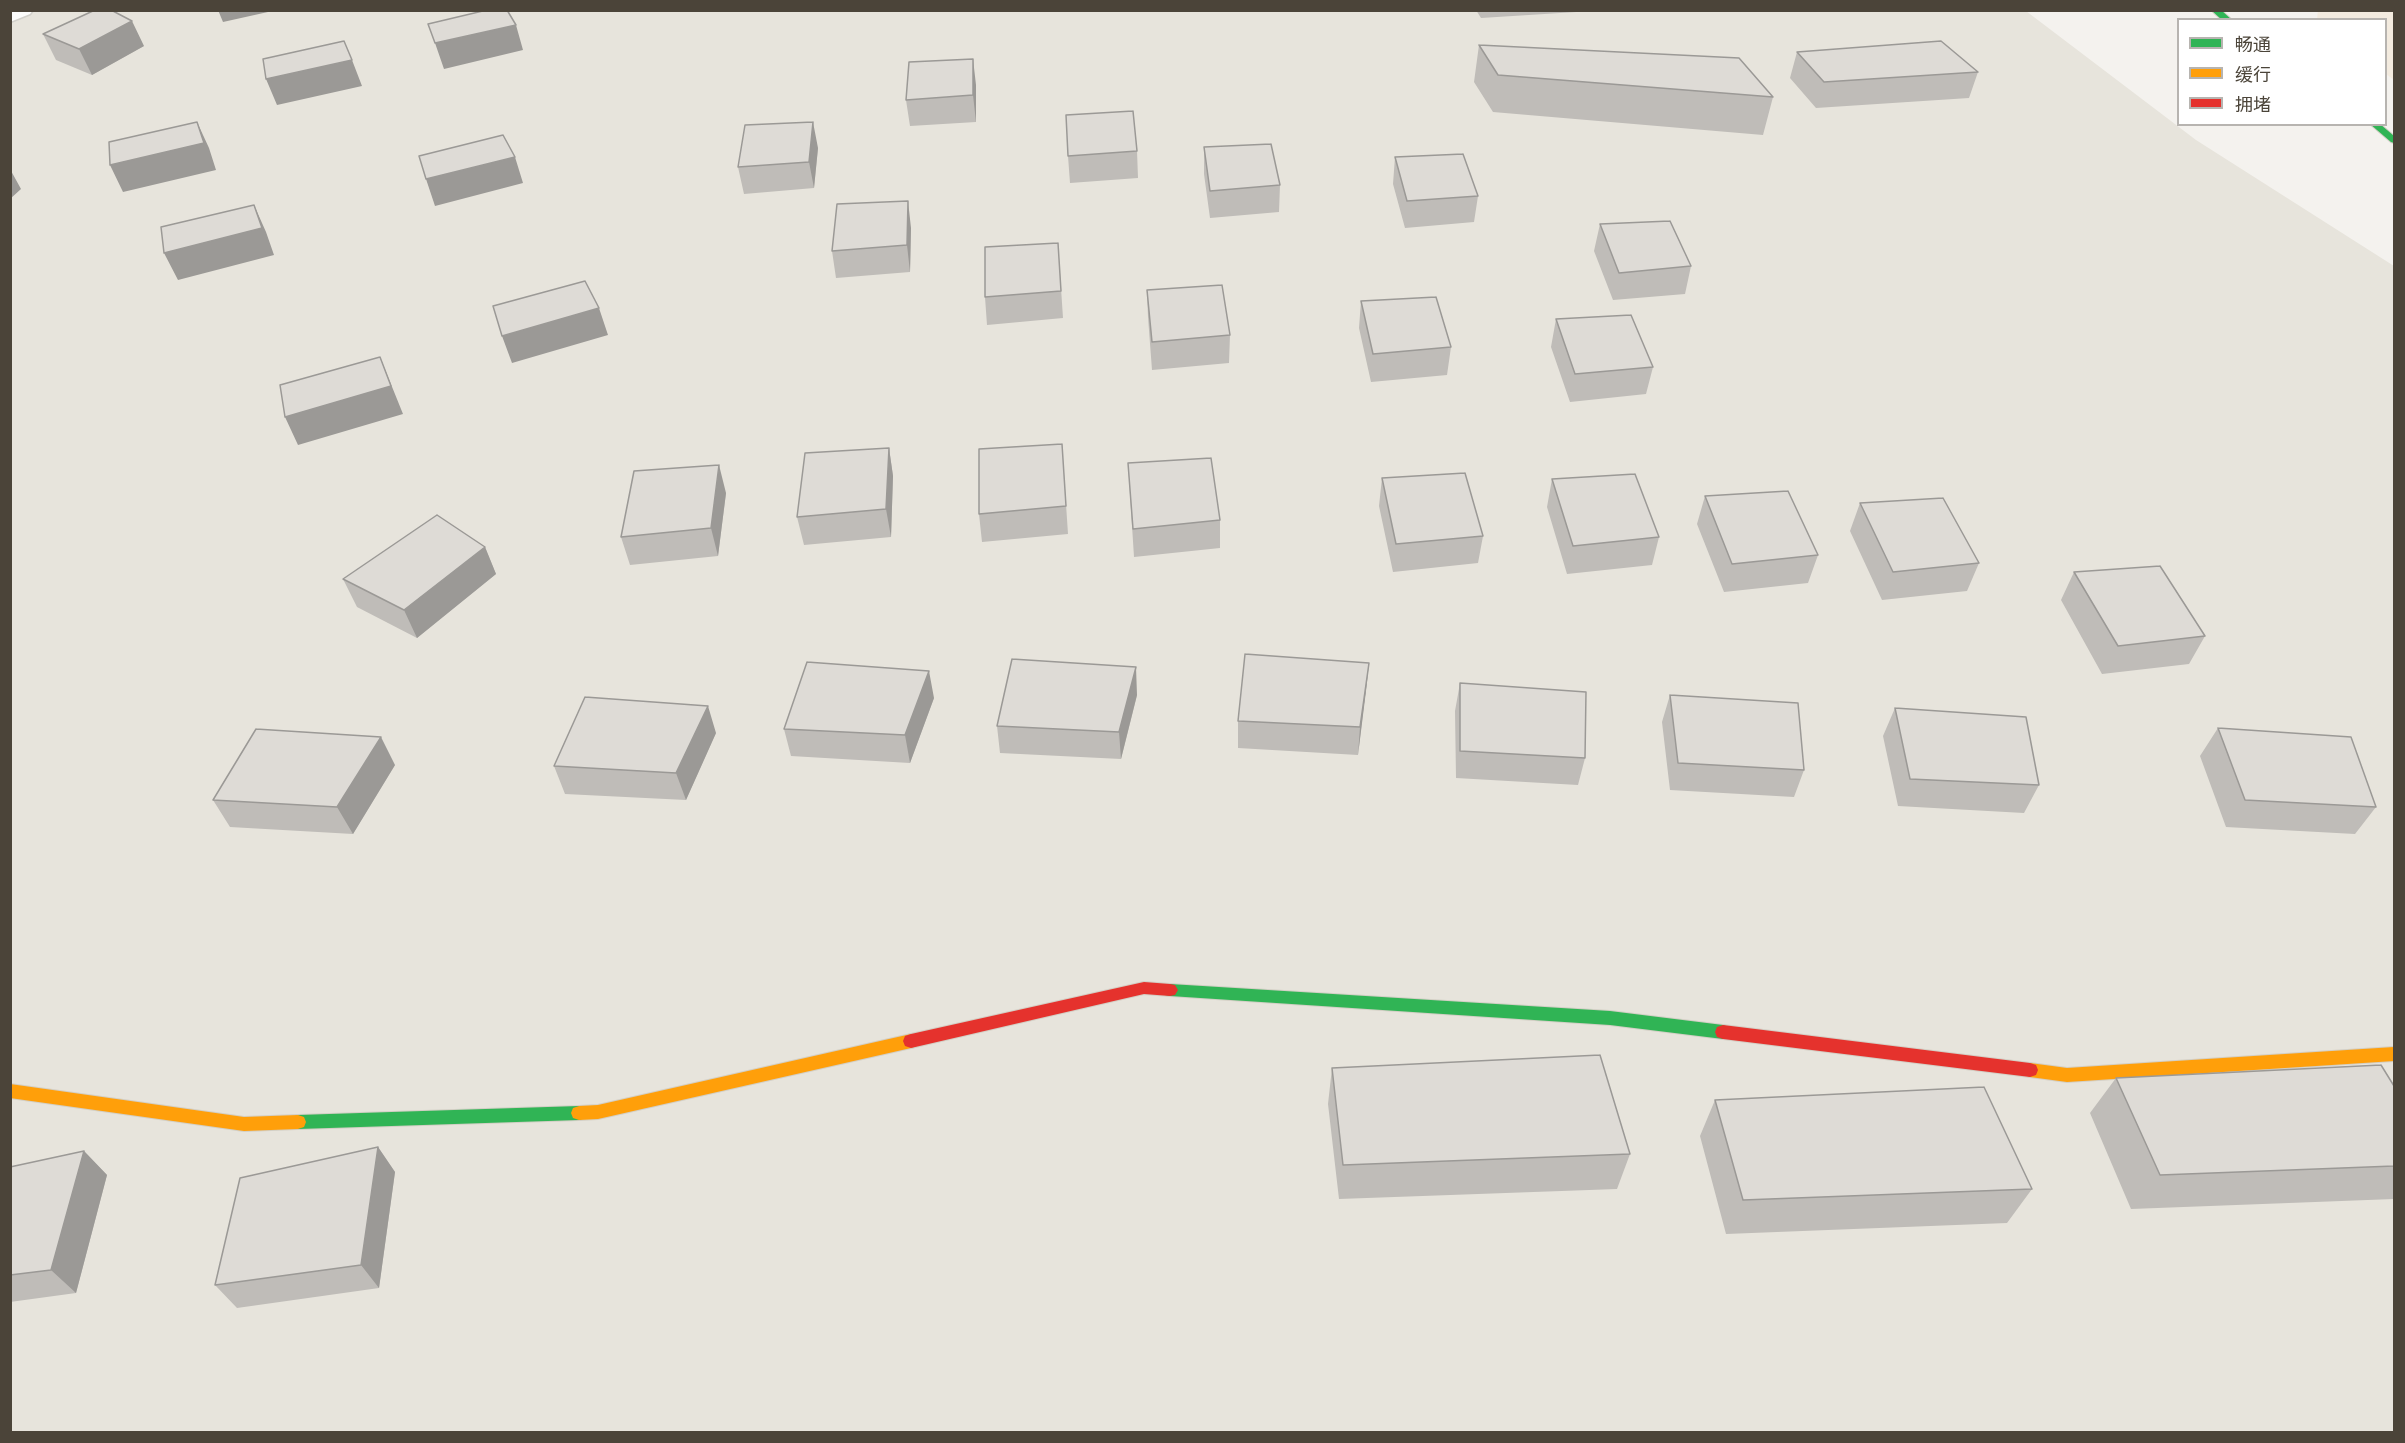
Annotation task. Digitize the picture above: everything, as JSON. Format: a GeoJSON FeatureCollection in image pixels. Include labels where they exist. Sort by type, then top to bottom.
{"type":"FeatureCollection","features":[{"type":"Feature","properties":{"kind":"street"},"geometry":{"type":"LineString","coordinates":[[10,16],[23,10]]}},
{"type":"Feature","properties":{"kind":"street"},"geometry":{"type":"LineString","coordinates":[[2376,126],[2394,140]]}},
{"type":"Feature","properties":{"kind":"street"},"geometry":{"type":"LineString","coordinates":[[10,1091],[244,1124],[598,1112],[1144,988],[1610,1018],[2067,1075],[2394,1054]]}},
{"type":"Feature","properties":{"kind":"shaded area"},"geometry":{"type":"Polygon","coordinates":[[[2318,10],[2394,11],[2394,80],[2387,75],[2387,18],[2317,18],[2318,10]]]}},
{"type":"Feature","properties":{"kind":"shaded area"},"geometry":{"type":"Polygon","coordinates":[[[10,11],[2026,11],[2196,140],[2394,266],[2394,1432],[11,1432],[10,11]]]}},
{"type":"Feature","properties":{"kind":"building"},"geometry":{"type":"Polygon","coordinates":[[[95,10],[111,10],[132,21],[79,49],[43,34],[95,10]]]}},
{"type":"Feature","properties":{"kind":"building"},"geometry":{"type":"Polygon","coordinates":[[[487,10],[507,10],[516,25],[435,43],[428,24],[487,10]]]}},
{"type":"Feature","properties":{"kind":"building"},"geometry":{"type":"Polygon","coordinates":[[[344,41],[352,60],[266,79],[263,59],[344,41]]]}},
{"type":"Feature","properties":{"kind":"building"},"geometry":{"type":"Polygon","coordinates":[[[1941,41],[1978,72],[1824,82],[1797,52],[1941,41]]]}},
{"type":"Feature","properties":{"kind":"building"},"geometry":{"type":"Polygon","coordinates":[[[1479,45],[1739,58],[1773,97],[1498,75],[1479,45]]]}},
{"type":"Feature","properties":{"kind":"building"},"geometry":{"type":"Polygon","coordinates":[[[973,59],[973,95],[906,100],[909,62],[973,59]]]}},
{"type":"Feature","properties":{"kind":"building"},"geometry":{"type":"Polygon","coordinates":[[[1133,111],[1137,151],[1068,156],[1066,115],[1133,111]]]}},
{"type":"Feature","properties":{"kind":"building"},"geometry":{"type":"Polygon","coordinates":[[[197,122],[204,143],[110,165],[109,142],[197,122]]]}},
{"type":"Feature","properties":{"kind":"building"},"geometry":{"type":"Polygon","coordinates":[[[813,122],[809,162],[738,167],[745,125],[813,122]]]}},
{"type":"Feature","properties":{"kind":"building"},"geometry":{"type":"Polygon","coordinates":[[[503,135],[515,157],[426,179],[419,156],[503,135]]]}},
{"type":"Feature","properties":{"kind":"building"},"geometry":{"type":"Polygon","coordinates":[[[1271,144],[1280,185],[1210,191],[1204,147],[1271,144]]]}},
{"type":"Feature","properties":{"kind":"building"},"geometry":{"type":"Polygon","coordinates":[[[1463,154],[1478,196],[1407,201],[1395,157],[1463,154]]]}},
{"type":"Feature","properties":{"kind":"building"},"geometry":{"type":"Polygon","coordinates":[[[908,201],[907,245],[832,251],[837,204],[908,201]]]}},
{"type":"Feature","properties":{"kind":"building"},"geometry":{"type":"Polygon","coordinates":[[[254,205],[262,228],[164,253],[161,227],[254,205]]]}},
{"type":"Feature","properties":{"kind":"building"},"geometry":{"type":"Polygon","coordinates":[[[1670,221],[1691,266],[1619,273],[1600,224],[1670,221]]]}},
{"type":"Feature","properties":{"kind":"building"},"geometry":{"type":"Polygon","coordinates":[[[1058,243],[1061,291],[985,297],[985,247],[1058,243]]]}},
{"type":"Feature","properties":{"kind":"building"},"geometry":{"type":"Polygon","coordinates":[[[585,281],[599,308],[502,336],[493,306],[585,281]]]}},
{"type":"Feature","properties":{"kind":"building"},"geometry":{"type":"Polygon","coordinates":[[[1222,285],[1230,335],[1152,342],[1147,290],[1222,285]]]}},
{"type":"Feature","properties":{"kind":"building"},"geometry":{"type":"Polygon","coordinates":[[[1436,297],[1451,347],[1373,354],[1361,301],[1436,297]]]}},
{"type":"Feature","properties":{"kind":"building"},"geometry":{"type":"Polygon","coordinates":[[[1631,315],[1653,367],[1575,374],[1556,319],[1631,315]]]}},
{"type":"Feature","properties":{"kind":"building"},"geometry":{"type":"Polygon","coordinates":[[[380,357],[391,386],[285,417],[280,385],[380,357]]]}},
{"type":"Feature","properties":{"kind":"building"},"geometry":{"type":"Polygon","coordinates":[[[1062,444],[1066,506],[979,514],[979,449],[1062,444]]]}},
{"type":"Feature","properties":{"kind":"building"},"geometry":{"type":"Polygon","coordinates":[[[889,448],[886,509],[797,517],[805,453],[889,448]]]}},
{"type":"Feature","properties":{"kind":"building"},"geometry":{"type":"Polygon","coordinates":[[[1211,458],[1220,520],[1133,529],[1128,463],[1211,458]]]}},
{"type":"Feature","properties":{"kind":"building"},"geometry":{"type":"Polygon","coordinates":[[[719,465],[711,528],[621,537],[634,471],[719,465]]]}},
{"type":"Feature","properties":{"kind":"building"},"geometry":{"type":"Polygon","coordinates":[[[1465,473],[1483,536],[1396,544],[1382,478],[1465,473]]]}},
{"type":"Feature","properties":{"kind":"building"},"geometry":{"type":"Polygon","coordinates":[[[1635,474],[1659,537],[1573,546],[1552,479],[1635,474]]]}},
{"type":"Feature","properties":{"kind":"building"},"geometry":{"type":"Polygon","coordinates":[[[1788,491],[1818,555],[1732,564],[1705,496],[1788,491]]]}},
{"type":"Feature","properties":{"kind":"building"},"geometry":{"type":"Polygon","coordinates":[[[1943,498],[1979,563],[1893,572],[1860,503],[1943,498]]]}},
{"type":"Feature","properties":{"kind":"building"},"geometry":{"type":"Polygon","coordinates":[[[437,515],[485,547],[404,610],[343,579],[437,515]]]}},
{"type":"Feature","properties":{"kind":"building"},"geometry":{"type":"Polygon","coordinates":[[[2160,566],[2205,636],[2118,646],[2074,572],[2160,566]]]}},
{"type":"Feature","properties":{"kind":"building"},"geometry":{"type":"Polygon","coordinates":[[[1245,654],[1369,663],[1360,727],[1238,721],[1245,654]]]}},
{"type":"Feature","properties":{"kind":"building"},"geometry":{"type":"Polygon","coordinates":[[[1012,659],[1136,667],[1119,732],[997,726],[1012,659]]]}},
{"type":"Feature","properties":{"kind":"building"},"geometry":{"type":"Polygon","coordinates":[[[807,662],[929,671],[905,735],[784,729],[807,662]]]}},
{"type":"Feature","properties":{"kind":"building"},"geometry":{"type":"Polygon","coordinates":[[[1460,683],[1586,692],[1585,758],[1460,751],[1460,683]]]}},
{"type":"Feature","properties":{"kind":"building"},"geometry":{"type":"Polygon","coordinates":[[[1670,695],[1798,703],[1804,770],[1678,763],[1670,695]]]}},
{"type":"Feature","properties":{"kind":"building"},"geometry":{"type":"Polygon","coordinates":[[[585,697],[708,706],[676,773],[554,766],[585,697]]]}},
{"type":"Feature","properties":{"kind":"building"},"geometry":{"type":"Polygon","coordinates":[[[1895,708],[2026,717],[2039,785],[1910,779],[1895,708]]]}},
{"type":"Feature","properties":{"kind":"building"},"geometry":{"type":"Polygon","coordinates":[[[2218,728],[2351,737],[2376,807],[2245,800],[2218,728]]]}},
{"type":"Feature","properties":{"kind":"building"},"geometry":{"type":"Polygon","coordinates":[[[256,729],[381,737],[337,807],[213,800],[256,729]]]}},
{"type":"Feature","properties":{"kind":"building"},"geometry":{"type":"Polygon","coordinates":[[[1600,1055],[1630,1154],[1343,1165],[1332,1068],[1600,1055]]]}},
{"type":"Feature","properties":{"kind":"building"},"geometry":{"type":"Polygon","coordinates":[[[2381,1065],[2394,1086],[2394,1166],[2160,1175],[2116,1078],[2381,1065]]]}},
{"type":"Feature","properties":{"kind":"building"},"geometry":{"type":"Polygon","coordinates":[[[1984,1087],[2032,1189],[1743,1200],[1715,1100],[1984,1087]]]}},
{"type":"Feature","properties":{"kind":"building"},"geometry":{"type":"Polygon","coordinates":[[[378,1147],[361,1265],[215,1285],[240,1178],[378,1147]]]}},
{"type":"Feature","properties":{"kind":"building"},"geometry":{"type":"Polygon","coordinates":[[[84,1151],[51,1270],[10,1275],[10,1167],[84,1151]]]}},
{"type":"Feature","properties":{"kind":"traffic: fast"},"geometry":{"type":"LineString","coordinates":[[2215,10],[2225,18]]}},
{"type":"Feature","properties":{"kind":"traffic: fast"},"geometry":{"type":"LineString","coordinates":[[2376,126],[2394,140]]}},
{"type":"Feature","properties":{"kind":"traffic: fast"},"geometry":{"type":"LineString","coordinates":[[1170,990],[1610,1018],[1723,1032]]}},
{"type":"Feature","properties":{"kind":"traffic: fast"},"geometry":{"type":"LineString","coordinates":[[298,1122],[579,1113]]}},
{"type":"Feature","properties":{"kind":"traffic: slow"},"geometry":{"type":"LineString","coordinates":[[579,1113],[598,1112],[911,1041]]}},
{"type":"Feature","properties":{"kind":"traffic: slow"},"geometry":{"type":"LineString","coordinates":[[2030,1070],[2067,1075],[2394,1054]]}},
{"type":"Feature","properties":{"kind":"traffic: slow"},"geometry":{"type":"LineString","coordinates":[[10,1091],[244,1124],[298,1122]]}},
{"type":"Feature","properties":{"kind":"traffic: jam"},"geometry":{"type":"LineString","coordinates":[[911,1041],[1144,988],[1170,990]]}},
{"type":"Feature","properties":{"kind":"traffic: jam"},"geometry":{"type":"LineString","coordinates":[[1723,1032],[2030,1070]]}}]}
